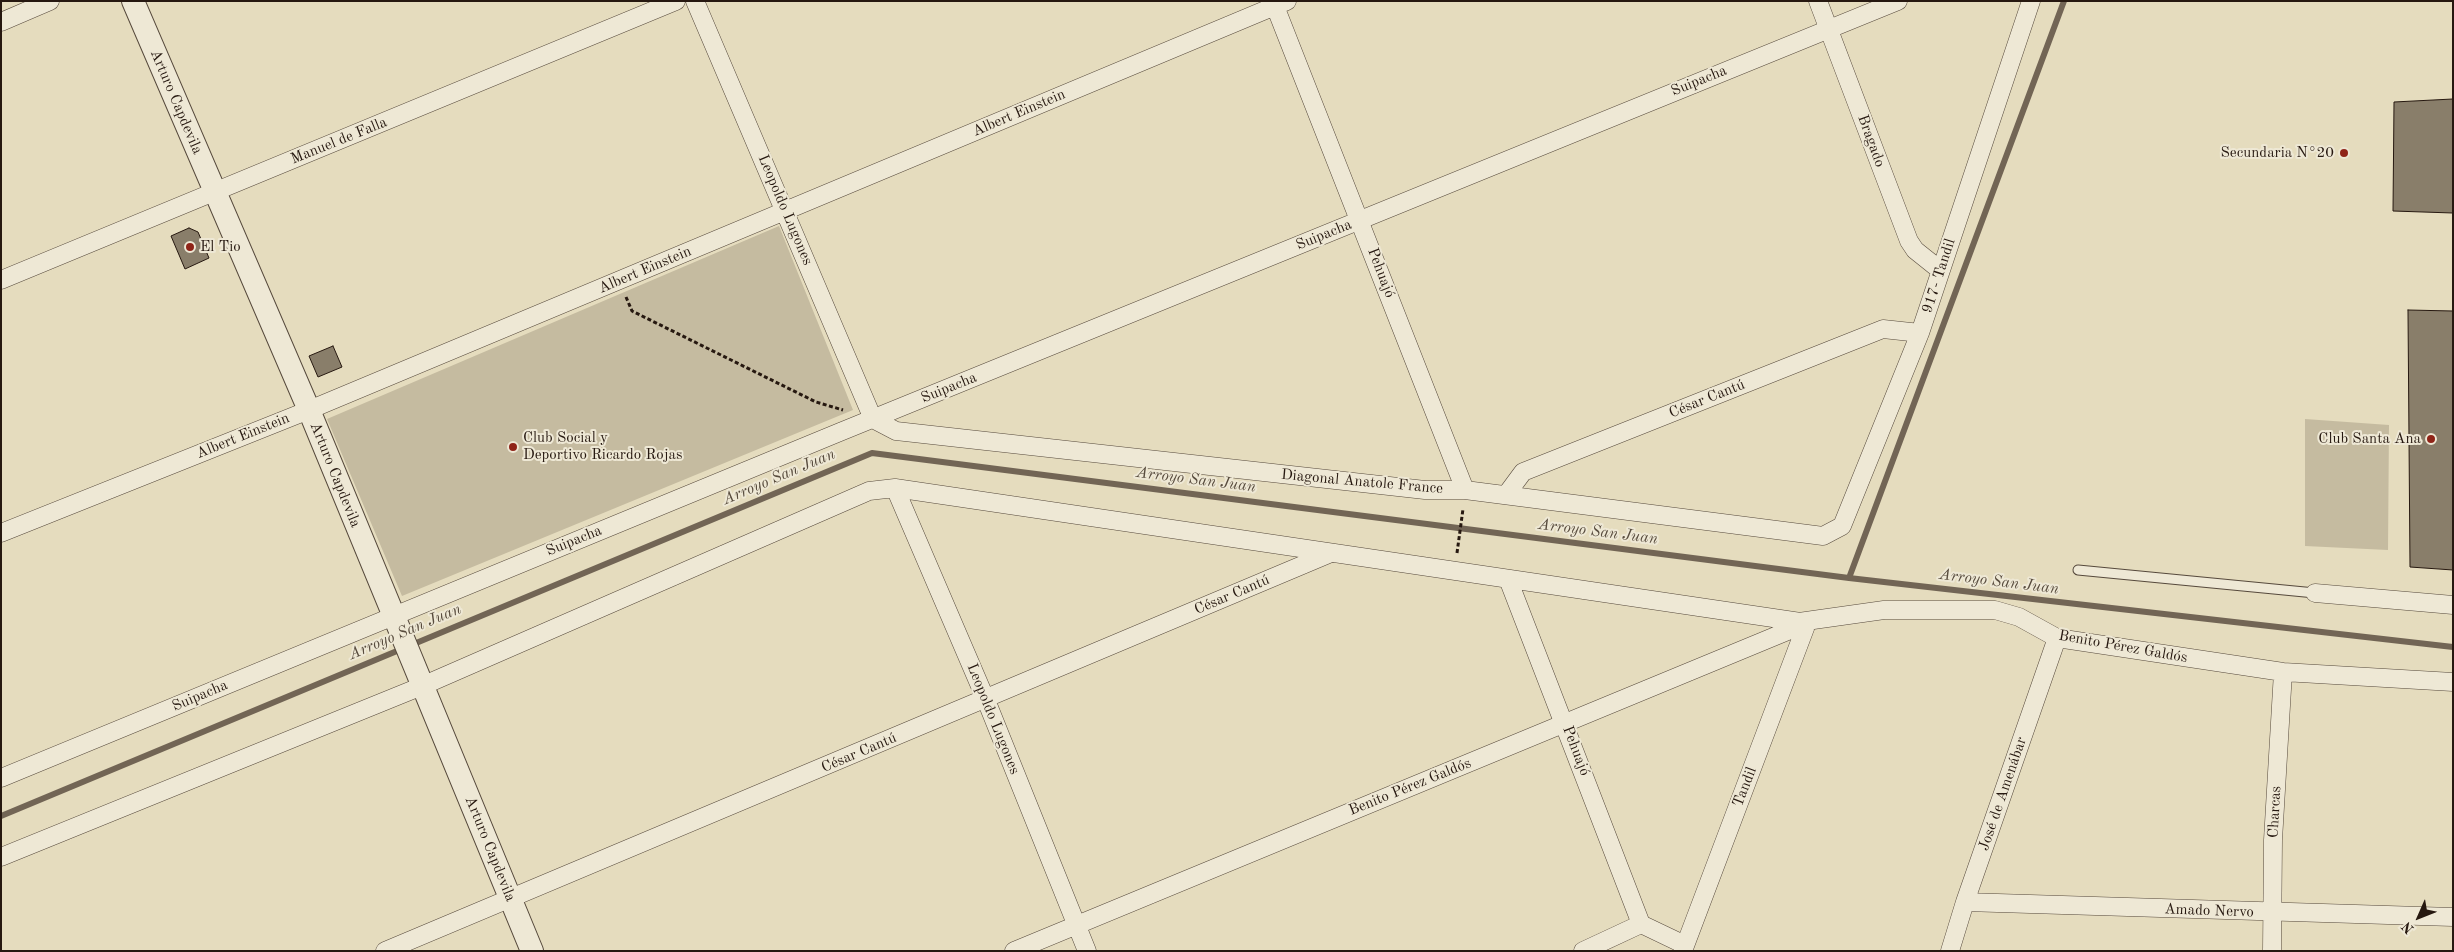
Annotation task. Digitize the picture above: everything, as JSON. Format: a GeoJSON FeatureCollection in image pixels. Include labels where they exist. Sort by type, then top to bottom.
{"type":"FeatureCollection","features":[{"type":"Feature","properties":{"kind":"street"},"geometry":{"type":"LineString","coordinates":[[1,22],[50,1]]}},
{"type":"Feature","properties":{"kind":"street","name":"Arturo Capdevila"},"geometry":{"type":"LineString","coordinates":[[132,1],[309,410],[532,951]]}},
{"type":"Feature","properties":{"kind":"street","name":"Manuel de Falla"},"geometry":{"type":"LineString","coordinates":[[1,280],[676,1]]}},
{"type":"Feature","properties":{"kind":"street","name":"Leopoldo Lugones"},"geometry":{"type":"LineString","coordinates":[[695,1],[786,210],[873,419]]}},
{"type":"Feature","properties":{"kind":"street","name":"Bragado"},"geometry":{"type":"LineString","coordinates":[[1818,1],[1909,241],[1915,250],[1940,270]]}},
{"type":"Feature","properties":{"kind":"street","name":"Suipacha"},"geometry":{"type":"LineString","coordinates":[[1,778],[396,622],[873,419],[1898,1]]}},
{"type":"Feature","properties":{"kind":"street","name":"917- Tandil"},"geometry":{"type":"LineString","coordinates":[[1823,536],[1842,526],[1920,333],[2031,1]]}},
{"type":"Feature","properties":{"kind":"street","name":"Albert Einstein"},"geometry":{"type":"LineString","coordinates":[[1,533],[309,410],[1278,3]]}},
{"type":"Feature","properties":{"kind":"street","name":"Pehuajó"},"geometry":{"type":"LineString","coordinates":[[1278,3],[1360,220],[1466,490]]}},
{"type":"Feature","properties":{"kind":"street","name":"César Cantú"},"geometry":{"type":"LineString","coordinates":[[1506,495],[1523,472],[1883,329],[1920,333]]}},
{"type":"Feature","properties":{"kind":"street","name":"Diagonal Anatole France"},"geometry":{"type":"LineString","coordinates":[[873,419],[896,432],[1425,490],[1466,490],[1823,536]]}},
{"type":"Feature","properties":{"kind":"street"},"geometry":{"type":"LineString","coordinates":[[1,857],[419,678],[869,491],[895,488],[1803,622]]}},
{"type":"Feature","properties":{"kind":"street","name":"Leopoldo Lugones"},"geometry":{"type":"LineString","coordinates":[[895,488],[986,700],[1087,951]]}},
{"type":"Feature","properties":{"kind":"street","name":"César Cantú"},"geometry":{"type":"LineString","coordinates":[[385,951],[1332,553]]}},
{"type":"Feature","properties":{"kind":"street","name":"Pehuajó"},"geometry":{"type":"LineString","coordinates":[[1508,578],[1641,924]]}},
{"type":"Feature","properties":{"kind":"street"},"geometry":{"type":"LineString","coordinates":[[2315,593],[2453,605]]}},
{"type":"Feature","properties":{"kind":"street","name":"Benito Pérez Galdós"},"geometry":{"type":"LineString","coordinates":[[1014,951],[1565,723],[1803,622],[1884,610],[1995,610],[2019,617],[2057,638],[2283,672],[2453,682]]}},
{"type":"Feature","properties":{"kind":"street","name":"Tandil"},"geometry":{"type":"LineString","coordinates":[[1684,948],[1803,622]]}},
{"type":"Feature","properties":{"kind":"street","name":"José de Amenábar"},"geometry":{"type":"LineString","coordinates":[[1950,951],[1965,902],[2057,638]]}},
{"type":"Feature","properties":{"kind":"street","name":"Charcas"},"geometry":{"type":"LineString","coordinates":[[2272,951],[2273,840],[2283,672]]}},
{"type":"Feature","properties":{"kind":"street","name":"Amado Nervo"},"geometry":{"type":"LineString","coordinates":[[1965,902],[2453,918]]}},
{"type":"Feature","properties":{"kind":"street"},"geometry":{"type":"LineString","coordinates":[[1583,951],[1641,924],[1684,948]]}},
{"type":"Feature","properties":{"kind":"lane"},"geometry":{"type":"LineString","coordinates":[[2078,570],[2315,593]]}},
{"type":"Feature","properties":{"kind":"path"},"geometry":{"type":"LineString","coordinates":[[619,280],[632,311],[816,402],[873,419]]}},
{"type":"Feature","properties":{"kind":"path"},"geometry":{"type":"LineString","coordinates":[[1459,536],[1463,510]]}},
{"type":"Feature","properties":{"kind":"shaded area","name":"Club Social y Deportivo Ricardo Rojas"},"geometry":{"type":"Polygon","coordinates":[[[779,226],[853,410],[402,596],[327,419],[779,226]]]}},
{"type":"Feature","properties":{"kind":"shaded area"},"geometry":{"type":"Polygon","coordinates":[[[2305,419],[2389,425],[2388,550],[2305,546],[2305,419]]]}},
{"type":"Feature","properties":{"kind":"building"},"geometry":{"type":"Polygon","coordinates":[[[2453,99],[2453,213],[2393,211],[2394,102],[2453,99]]]}},
{"type":"Feature","properties":{"kind":"building","name":"El Tio"},"geometry":{"type":"Polygon","coordinates":[[[189,228],[198,232],[209,258],[185,269],[171,236],[189,228]]]}},
{"type":"Feature","properties":{"kind":"building","name":"Club Santa Ana"},"geometry":{"type":"Polygon","coordinates":[[[2408,310],[2453,311],[2453,570],[2410,567],[2408,310]]]}},
{"type":"Feature","properties":{"kind":"building"},"geometry":{"type":"Polygon","coordinates":[[[333,346],[342,367],[318,377],[309,356],[333,346]]]}},
{"type":"Feature","properties":{"kind":"waterway"},"geometry":{"type":"LineString","coordinates":[[1849,578],[2064,1]]}},
{"type":"Feature","properties":{"kind":"waterway","name":"Arroyo San Juan"},"geometry":{"type":"LineString","coordinates":[[1,816],[872,453],[1849,578],[2453,647]]}},
{"type":"Feature","properties":{"kind":"place","name":"Secundaria N°20"},"geometry":{"type":"Point","coordinates":[2344,153]}},
{"type":"Feature","properties":{"kind":"place","name":"El Tio"},"geometry":{"type":"Point","coordinates":[190,247]}},
{"type":"Feature","properties":{"kind":"place","name":"Club Santa Ana"},"geometry":{"type":"Point","coordinates":[2431,439]}},
{"type":"Feature","properties":{"kind":"place","name":"Club Social y Deportivo Ricardo Rojas"},"geometry":{"type":"Point","coordinates":[513,447]}}]}
